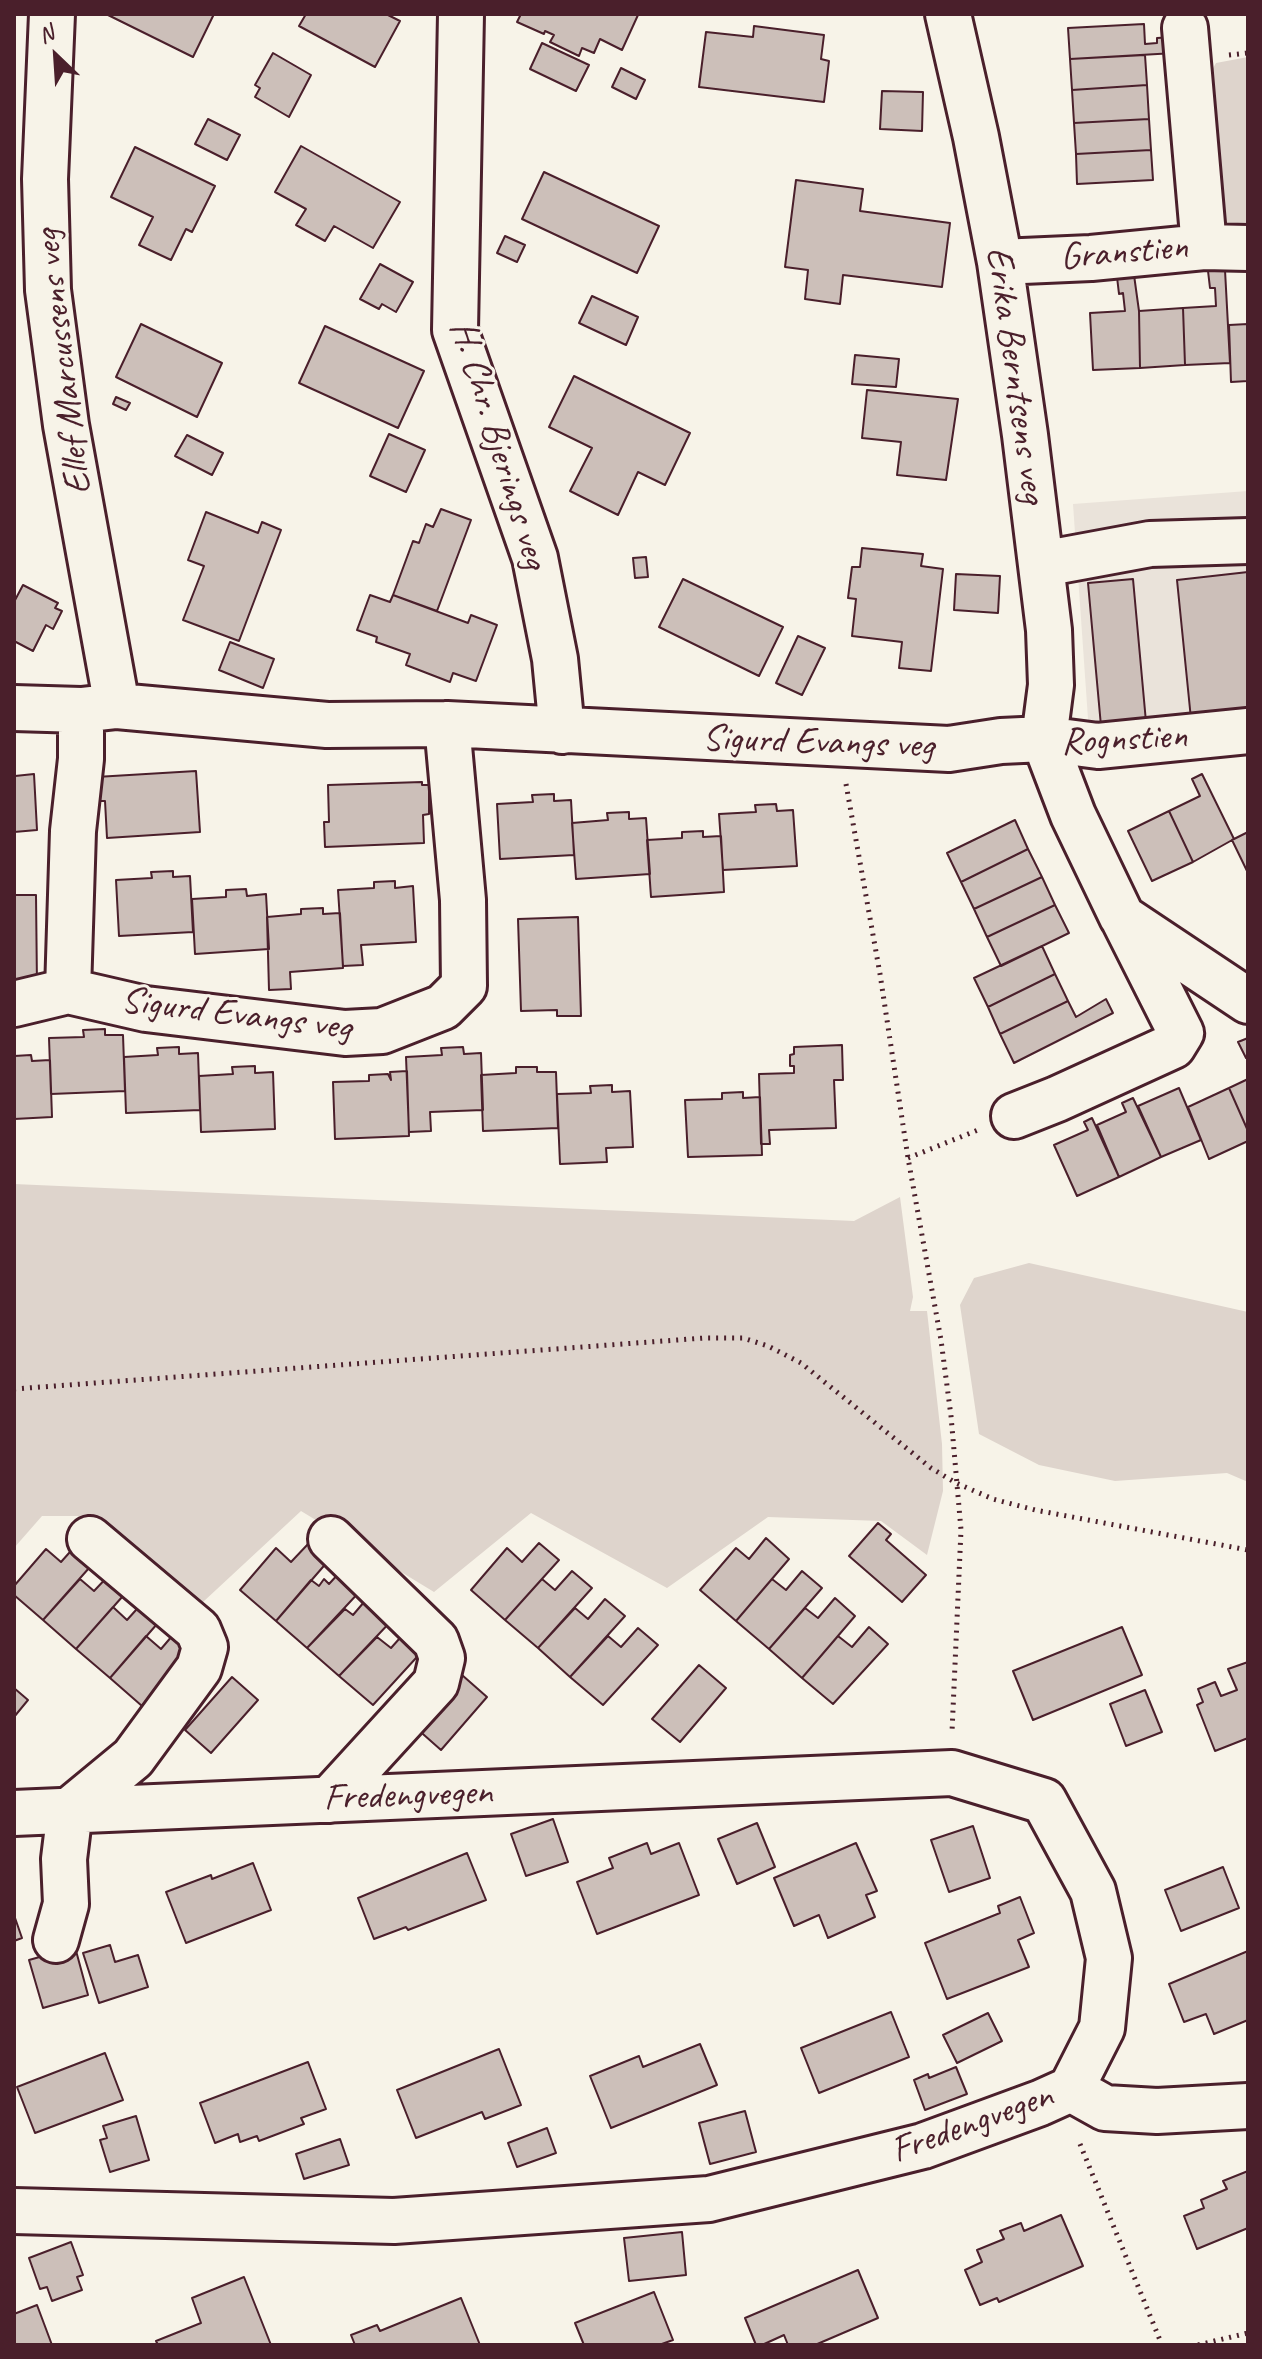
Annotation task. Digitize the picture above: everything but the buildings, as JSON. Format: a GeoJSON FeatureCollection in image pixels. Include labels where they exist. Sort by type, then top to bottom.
{"type":"FeatureCollection","features":[{"type":"Feature","properties":{"kind":"street","name":"Ellef Marcussens veg"},"geometry":{"type":"LineString","coordinates":[[52,14],[45,179],[48,290],[99,708]]}},
{"type":"Feature","properties":{"kind":"street","name":"H. Chr. Bjerings veg"},"geometry":{"type":"LineString","coordinates":[[461,14],[455,330],[535,558],[555,659],[562,731]]}},
{"type":"Feature","properties":{"kind":"street","name":"Erika Berntsens veg"},"geometry":{"type":"LineString","coordinates":[[948,14],[1000,262],[1042,564],[1051,685],[1044,739]]}},
{"type":"Feature","properties":{"kind":"street"},"geometry":{"type":"LineString","coordinates":[[1185,28],[1204,247]]}},
{"type":"Feature","properties":{"kind":"street","name":"Granstien"},"geometry":{"type":"LineString","coordinates":[[1000,262],[1091,258],[1204,247],[1248,248]]}},
{"type":"Feature","properties":{"kind":"street"},"geometry":{"type":"LineString","coordinates":[[1042,564],[1150,544],[1248,541]]}},
{"type":"Feature","properties":{"kind":"street","name":"Sigurd Evangs veg"},"geometry":{"type":"LineString","coordinates":[[14,708],[99,708],[327,725],[447,724],[949,749],[1001,741],[1044,739]]}},
{"type":"Feature","properties":{"kind":"street","name":"Sigurd Evangs veg"},"geometry":{"type":"LineString","coordinates":[[68,991],[73,831],[81,759],[99,708]]}},
{"type":"Feature","properties":{"kind":"street","name":"Sigurd Evangs veg"},"geometry":{"type":"LineString","coordinates":[[14,1004],[68,991],[146,1009],[345,1033],[382,1031],[443,1007],[464,986],[463,900],[447,724]]}},
{"type":"Feature","properties":{"kind":"street","name":"Rognstien"},"geometry":{"type":"LineString","coordinates":[[1014,1116],[1173,1046],[1181,1033],[1073,815],[1044,739],[1098,746],[1248,731]]}},
{"type":"Feature","properties":{"kind":"street"},"geometry":{"type":"LineString","coordinates":[[1122,917],[1248,1001]]}},
{"type":"Feature","properties":{"kind":"street"},"geometry":{"type":"LineString","coordinates":[[56,1940],[66,1904],[64,1859],[70,1810],[133,1758],[199,1668],[205,1647],[198,1630],[90,1539]]}},
{"type":"Feature","properties":{"kind":"street"},"geometry":{"type":"LineString","coordinates":[[329,1800],[436,1683],[442,1658],[436,1641],[331,1539]]}},
{"type":"Feature","properties":{"kind":"street","name":"Fredengvegen"},"geometry":{"type":"LineString","coordinates":[[14,1813],[952,1773],[1044,1801],[1093,1891],[1109,1958],[1102,2028],[1071,2089],[923,2146],[709,2199],[394,2221],[14,2211]]}},
{"type":"Feature","properties":{"kind":"street"},"geometry":{"type":"LineString","coordinates":[[1071,2089],[1105,2108],[1157,2111],[1248,2106]]}},
{"type":"Feature","properties":{"kind":"path"},"geometry":{"type":"LineString","coordinates":[[839,745],[941,1340],[961,1530],[952,1773]]}},
{"type":"Feature","properties":{"kind":"path"},"geometry":{"type":"LineString","coordinates":[[908,1158],[1014,1116]]}},
{"type":"Feature","properties":{"kind":"path"},"geometry":{"type":"LineString","coordinates":[[14,1389],[690,1339],[743,1338],[768,1346],[801,1363],[931,1468],[993,1499],[1035,1510],[1248,1550]]}},
{"type":"Feature","properties":{"kind":"path"},"geometry":{"type":"LineString","coordinates":[[1071,2089],[1074,2130],[1162,2345]]}},
{"type":"Feature","properties":{"kind":"path"},"geometry":{"type":"LineString","coordinates":[[1198,2345],[1248,2333]]}},
{"type":"Feature","properties":{"kind":"shaded area"},"geometry":{"type":"Polygon","coordinates":[[[1248,57],[1248,238],[1240,238],[1218,217],[1208,77],[1216,63],[1248,57]]]}},
{"type":"Feature","properties":{"kind":"shaded area"},"geometry":{"type":"Polygon","coordinates":[[[1248,491],[1248,718],[1089,733],[1073,504],[1248,491]]]}},
{"type":"Feature","properties":{"kind":"shaded area"},"geometry":{"type":"Polygon","coordinates":[[[14,1184],[854,1221],[900,1197],[913,1297],[910,1311],[927,1311],[942,1444],[943,1491],[927,1555],[881,1521],[768,1517],[667,1588],[531,1513],[434,1592],[301,1511],[203,1602],[91,1516],[42,1516],[14,1548],[14,1184]]]}},
{"type":"Feature","properties":{"kind":"shaded area"},"geometry":{"type":"Polygon","coordinates":[[[1029,1263],[1248,1312],[1248,1482],[1227,1473],[1115,1481],[1039,1465],[979,1434],[960,1305],[974,1278],[1029,1263]]]}}]}
